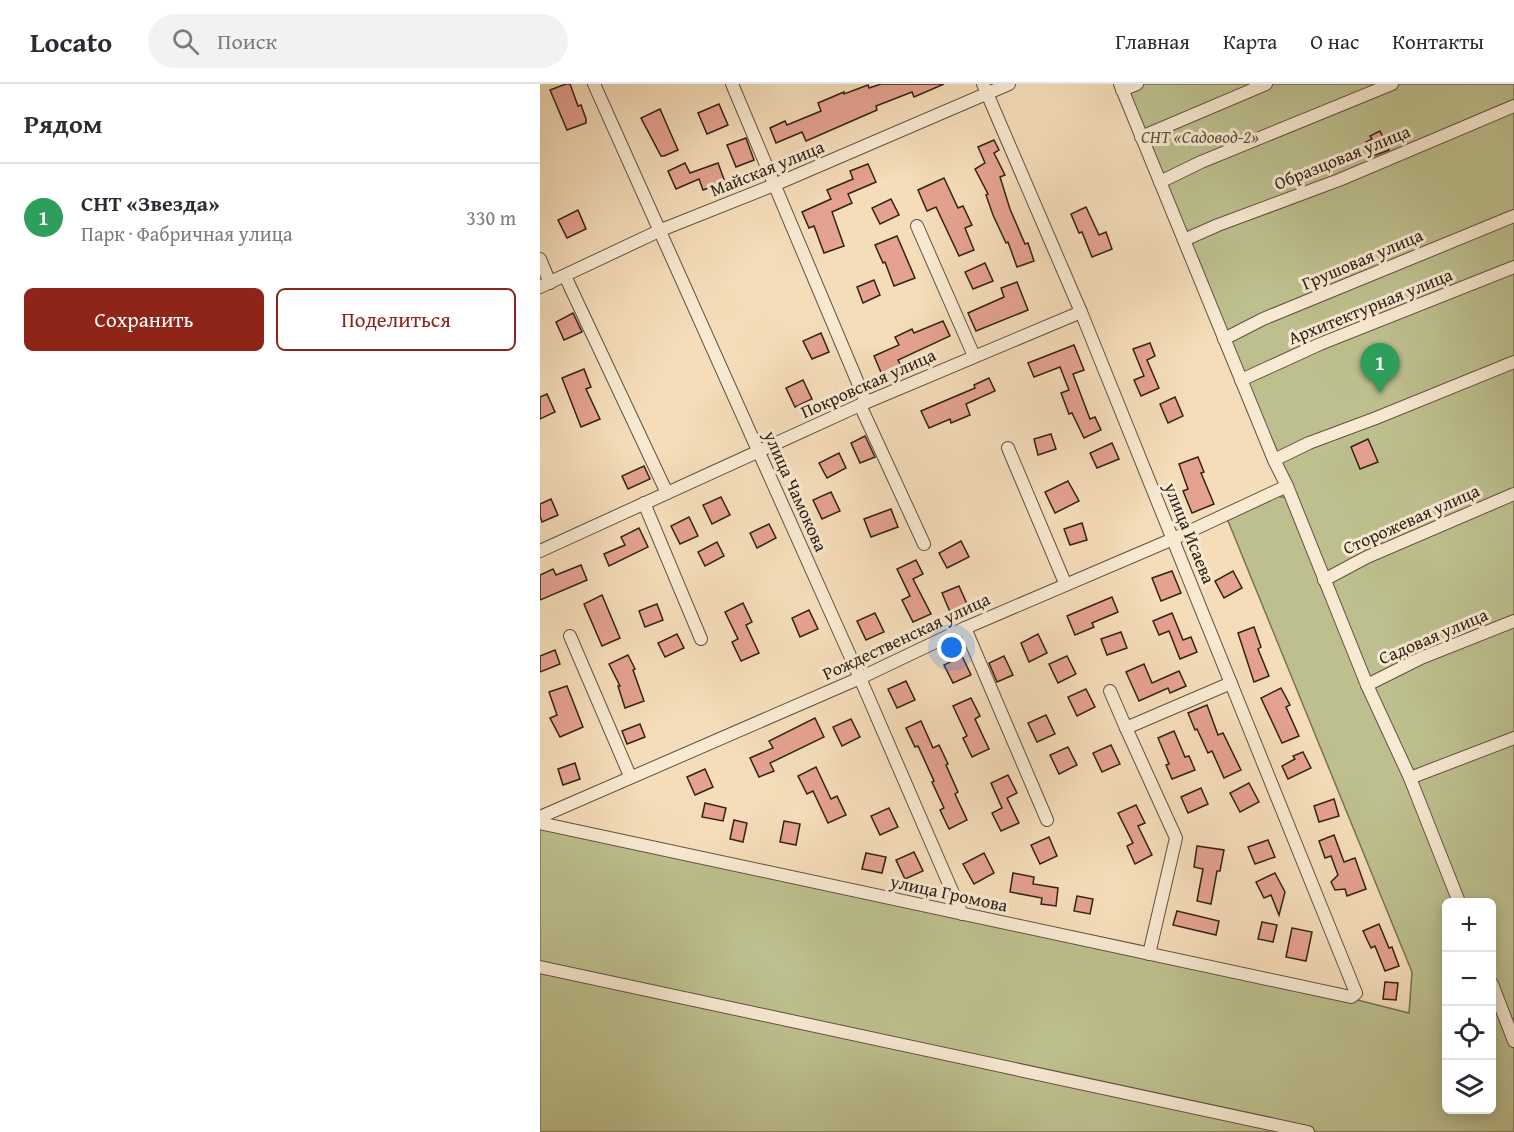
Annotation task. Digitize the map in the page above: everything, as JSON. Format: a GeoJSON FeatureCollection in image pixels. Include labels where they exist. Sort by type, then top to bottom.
{"type":"FeatureCollection","features":[{"type":"Feature","properties":{"kind":"street","name":"улица Чамокова"},"geometry":{"type":"LineString","coordinates":[[594,84],[860,678],[963,915]]}},
{"type":"Feature","properties":{"kind":"street"},"geometry":{"type":"LineString","coordinates":[[732,84],[863,404],[924,543]]}},
{"type":"Feature","properties":{"kind":"street","name":"Майская улица"},"geometry":{"type":"LineString","coordinates":[[545,285],[661,230],[774,185],[985,89],[1009,84]]}},
{"type":"Feature","properties":{"kind":"street"},"geometry":{"type":"LineString","coordinates":[[1137,84],[1121,87],[1367,685],[1410,778],[1457,898]]}},
{"type":"Feature","properties":{"kind":"street"},"geometry":{"type":"LineString","coordinates":[[1141,137],[1266,84]]}},
{"type":"Feature","properties":{"kind":"street"},"geometry":{"type":"LineString","coordinates":[[1160,182],[1202,162],[1392,84]]}},
{"type":"Feature","properties":{"kind":"street","name":"улица Исаева"},"geometry":{"type":"LineString","coordinates":[[985,89],[1081,312],[1356,993],[1351,998]]}},
{"type":"Feature","properties":{"kind":"street","name":"Образцовая улица"},"geometry":{"type":"LineString","coordinates":[[1184,240],[1339,180],[1514,106]]}},
{"type":"Feature","properties":{"kind":"street","name":"Грушовая улица"},"geometry":{"type":"LineString","coordinates":[[1224,339],[1263,319],[1514,216]]}},
{"type":"Feature","properties":{"kind":"street"},"geometry":{"type":"LineString","coordinates":[[917,226],[974,356]]}},
{"type":"Feature","properties":{"kind":"street"},"geometry":{"type":"LineString","coordinates":[[540,259],[545,285]]}},
{"type":"Feature","properties":{"kind":"street","name":"Архитектурная улица"},"geometry":{"type":"LineString","coordinates":[[1241,380],[1320,344],[1514,267]]}},
{"type":"Feature","properties":{"kind":"street"},"geometry":{"type":"LineString","coordinates":[[566,276],[667,493]]}},
{"type":"Feature","properties":{"kind":"street","name":"Покровская улица"},"geometry":{"type":"LineString","coordinates":[[540,551],[863,404],[1081,312]]}},
{"type":"Feature","properties":{"kind":"street"},"geometry":{"type":"LineString","coordinates":[[1274,460],[1309,443],[1514,362]]}},
{"type":"Feature","properties":{"kind":"street"},"geometry":{"type":"LineString","coordinates":[[1008,448],[1065,583]]}},
{"type":"Feature","properties":{"kind":"street","name":"Рождественская улица"},"geometry":{"type":"LineString","coordinates":[[540,817],[860,678],[1065,583],[1173,539],[1287,486]]}},
{"type":"Feature","properties":{"kind":"street","name":"Сторожевая улица"},"geometry":{"type":"LineString","coordinates":[[1324,580],[1367,557],[1514,494]]}},
{"type":"Feature","properties":{"kind":"street"},"geometry":{"type":"LineString","coordinates":[[644,503],[701,639]]}},
{"type":"Feature","properties":{"kind":"street","name":"Садовая улица"},"geometry":{"type":"LineString","coordinates":[[1367,685],[1421,658],[1514,621]]}},
{"type":"Feature","properties":{"kind":"street"},"geometry":{"type":"LineString","coordinates":[[965,628],[1047,820]]}},
{"type":"Feature","properties":{"kind":"street"},"geometry":{"type":"LineString","coordinates":[[570,636],[630,776]]}},
{"type":"Feature","properties":{"kind":"street"},"geometry":{"type":"LineString","coordinates":[[1126,728],[1231,683]]}},
{"type":"Feature","properties":{"kind":"street"},"geometry":{"type":"LineString","coordinates":[[1110,691],[1176,838],[1149,954]]}},
{"type":"Feature","properties":{"kind":"street"},"geometry":{"type":"LineString","coordinates":[[1410,778],[1514,738]]}},
{"type":"Feature","properties":{"kind":"street","name":"улица Громова"},"geometry":{"type":"LineString","coordinates":[[540,823],[1351,998]]}},
{"type":"Feature","properties":{"kind":"street"},"geometry":{"type":"LineString","coordinates":[[540,967],[1308,1132]]}},
{"type":"Feature","properties":{"kind":"street"},"geometry":{"type":"LineString","coordinates":[[1496,996],[1514,1041]]}},
{"type":"Feature","properties":{"kind":"green space","name":"СНТ «Садовод-2»"},"geometry":{"type":"Polygon","coordinates":[[[1120,84],[1514,84],[1514,1030],[1496,983],[1496,898],[1442,898],[1442,1114],[1496,1114],[1496,1002],[1514,1049],[1514,1132],[540,1132],[540,820],[1139,945],[1409,1013],[1412,972],[1226,516],[1276,496],[1289,498],[1120,84]]]}},
{"type":"Feature","properties":{"kind":"building"},"geometry":{"type":"Polygon","coordinates":[[[570,84],[578,106],[581,105],[586,119],[586,123],[567,130],[550,90],[570,84]]]}},
{"type":"Feature","properties":{"kind":"building"},"geometry":{"type":"Polygon","coordinates":[[[881,84],[944,84],[914,97],[912,92],[876,106],[877,110],[806,141],[802,132],[776,143],[770,128],[785,121],[787,125],[821,111],[818,103],[844,92],[844,94],[868,85],[869,88],[881,84]]]}},
{"type":"Feature","properties":{"kind":"building"},"geometry":{"type":"Polygon","coordinates":[[[719,104],[728,125],[707,134],[698,113],[719,104]]]}},
{"type":"Feature","properties":{"kind":"building"},"geometry":{"type":"Polygon","coordinates":[[[660,109],[678,150],[664,156],[661,156],[641,118],[660,109]]]}},
{"type":"Feature","properties":{"kind":"building"},"geometry":{"type":"Polygon","coordinates":[[[1380,131],[1389,150],[1373,156],[1366,142],[1372,139],[1370,136],[1380,131]]]}},
{"type":"Feature","properties":{"kind":"building"},"geometry":{"type":"Polygon","coordinates":[[[746,138],[754,160],[736,167],[727,145],[746,138]]]}},
{"type":"Feature","properties":{"kind":"building"},"geometry":{"type":"Polygon","coordinates":[[[994,140],[999,150],[994,153],[1005,175],[1000,177],[1010,209],[1025,244],[1028,243],[1034,261],[1017,267],[1008,242],[1006,243],[993,215],[986,195],[988,194],[975,169],[985,163],[978,147],[994,140]]]}},
{"type":"Feature","properties":{"kind":"building"},"geometry":{"type":"Polygon","coordinates":[[[685,163],[690,173],[718,163],[725,182],[703,190],[699,179],[676,189],[668,171],[685,163]]]}},
{"type":"Feature","properties":{"kind":"building"},"geometry":{"type":"Polygon","coordinates":[[[868,164],[876,182],[848,194],[852,203],[832,212],[844,246],[824,253],[814,226],[809,228],[802,212],[831,199],[827,190],[853,179],[850,171],[868,164]]]}},
{"type":"Feature","properties":{"kind":"building"},"geometry":{"type":"Polygon","coordinates":[[[944,178],[958,208],[963,206],[972,225],[965,228],[974,250],[959,256],[936,207],[927,211],[918,190],[944,178]]]}},
{"type":"Feature","properties":{"kind":"building"},"geometry":{"type":"Polygon","coordinates":[[[891,199],[899,215],[880,224],[872,208],[891,199]]]}},
{"type":"Feature","properties":{"kind":"building"},"geometry":{"type":"Polygon","coordinates":[[[1086,207],[1099,235],[1106,232],[1112,249],[1092,257],[1082,232],[1079,233],[1071,214],[1086,207]]]}},
{"type":"Feature","properties":{"kind":"building"},"geometry":{"type":"Polygon","coordinates":[[[578,210],[586,229],[567,238],[558,220],[578,210]]]}},
{"type":"Feature","properties":{"kind":"building"},"geometry":{"type":"Polygon","coordinates":[[[897,236],[915,278],[894,286],[885,262],[883,263],[875,245],[897,236]]]}},
{"type":"Feature","properties":{"kind":"building"},"geometry":{"type":"Polygon","coordinates":[[[985,263],[993,281],[973,289],[965,272],[985,263]]]}},
{"type":"Feature","properties":{"kind":"building"},"geometry":{"type":"Polygon","coordinates":[[[874,280],[880,295],[863,303],[857,287],[874,280]]]}},
{"type":"Feature","properties":{"kind":"building"},"geometry":{"type":"Polygon","coordinates":[[[1017,282],[1028,310],[976,331],[968,313],[1004,297],[1001,288],[1017,282]]]}},
{"type":"Feature","properties":{"kind":"building"},"geometry":{"type":"Polygon","coordinates":[[[573,313],[582,332],[564,340],[556,322],[573,313]]]}},
{"type":"Feature","properties":{"kind":"building"},"geometry":{"type":"Polygon","coordinates":[[[943,321],[950,336],[898,360],[902,368],[883,377],[874,356],[899,345],[895,337],[912,329],[914,333],[943,321]]]}},
{"type":"Feature","properties":{"kind":"building"},"geometry":{"type":"Polygon","coordinates":[[[821,333],[829,352],[812,359],[803,341],[821,333]]]}},
{"type":"Feature","properties":{"kind":"building"},"geometry":{"type":"Polygon","coordinates":[[[1150,343],[1155,356],[1147,360],[1159,388],[1141,396],[1134,380],[1144,376],[1133,349],[1150,343]]]}},
{"type":"Feature","properties":{"kind":"building"},"geometry":{"type":"Polygon","coordinates":[[[1074,345],[1084,370],[1073,374],[1090,419],[1095,417],[1101,430],[1084,438],[1072,413],[1069,414],[1061,393],[1069,390],[1060,367],[1034,377],[1028,363],[1074,345]]]}},
{"type":"Feature","properties":{"kind":"building"},"geometry":{"type":"Polygon","coordinates":[[[584,369],[591,387],[586,389],[600,419],[581,427],[562,378],[584,369]]]}},
{"type":"Feature","properties":{"kind":"building"},"geometry":{"type":"Polygon","coordinates":[[[989,378],[995,391],[966,404],[970,415],[951,423],[950,419],[929,428],[921,411],[975,388],[974,385],[989,378]]]}},
{"type":"Feature","properties":{"kind":"building"},"geometry":{"type":"Polygon","coordinates":[[[803,380],[812,399],[795,407],[786,388],[803,380]]]}},
{"type":"Feature","properties":{"kind":"building"},"geometry":{"type":"Polygon","coordinates":[[[547,394],[555,412],[540,419],[540,397],[547,394]]]}},
{"type":"Feature","properties":{"kind":"building"},"geometry":{"type":"Polygon","coordinates":[[[1175,397],[1183,416],[1168,423],[1160,404],[1175,397]]]}},
{"type":"Feature","properties":{"kind":"building"},"geometry":{"type":"Polygon","coordinates":[[[1051,434],[1056,449],[1038,455],[1034,439],[1051,434]]]}},
{"type":"Feature","properties":{"kind":"building"},"geometry":{"type":"Polygon","coordinates":[[[865,436],[875,457],[860,463],[851,443],[865,436]]]}},
{"type":"Feature","properties":{"kind":"building"},"geometry":{"type":"Polygon","coordinates":[[[1368,439],[1378,462],[1360,469],[1351,447],[1368,439]]]}},
{"type":"Feature","properties":{"kind":"building"},"geometry":{"type":"Polygon","coordinates":[[[1112,443],[1119,459],[1097,468],[1090,453],[1112,443]]]}},
{"type":"Feature","properties":{"kind":"building"},"geometry":{"type":"Polygon","coordinates":[[[839,453],[846,468],[827,478],[819,463],[839,453]]]}},
{"type":"Feature","properties":{"kind":"building"},"geometry":{"type":"Polygon","coordinates":[[[1198,457],[1204,472],[1201,473],[1214,504],[1192,513],[1183,491],[1188,489],[1179,464],[1198,457]]]}},
{"type":"Feature","properties":{"kind":"building"},"geometry":{"type":"Polygon","coordinates":[[[644,466],[650,479],[628,489],[622,476],[644,466]]]}},
{"type":"Feature","properties":{"kind":"building"},"geometry":{"type":"Polygon","coordinates":[[[1068,481],[1079,501],[1055,513],[1045,492],[1068,481]]]}},
{"type":"Feature","properties":{"kind":"building"},"geometry":{"type":"Polygon","coordinates":[[[831,492],[840,511],[822,519],[813,500],[831,492]]]}},
{"type":"Feature","properties":{"kind":"building"},"geometry":{"type":"Polygon","coordinates":[[[721,497],[730,515],[712,524],[703,505],[721,497]]]}},
{"type":"Feature","properties":{"kind":"building"},"geometry":{"type":"Polygon","coordinates":[[[551,499],[558,515],[542,522],[540,504],[551,499]]]}},
{"type":"Feature","properties":{"kind":"building"},"geometry":{"type":"Polygon","coordinates":[[[891,509],[898,527],[871,537],[864,519],[891,509]]]}},
{"type":"Feature","properties":{"kind":"building"},"geometry":{"type":"Polygon","coordinates":[[[689,517],[698,536],[680,544],[671,526],[689,517]]]}},
{"type":"Feature","properties":{"kind":"building"},"geometry":{"type":"Polygon","coordinates":[[[1082,523],[1087,540],[1070,545],[1064,529],[1082,523]]]}},
{"type":"Feature","properties":{"kind":"building"},"geometry":{"type":"Polygon","coordinates":[[[769,524],[776,538],[757,548],[750,533],[769,524]]]}},
{"type":"Feature","properties":{"kind":"building"},"geometry":{"type":"Polygon","coordinates":[[[639,528],[648,547],[609,566],[604,554],[625,545],[621,537],[639,528]]]}},
{"type":"Feature","properties":{"kind":"building"},"geometry":{"type":"Polygon","coordinates":[[[961,541],[969,557],[947,568],[939,553],[961,541]]]}},
{"type":"Feature","properties":{"kind":"building"},"geometry":{"type":"Polygon","coordinates":[[[717,542],[724,556],[705,566],[698,552],[717,542]]]}},
{"type":"Feature","properties":{"kind":"building"},"geometry":{"type":"Polygon","coordinates":[[[916,560],[923,574],[913,579],[931,614],[913,622],[902,600],[910,596],[897,569],[916,560]]]}},
{"type":"Feature","properties":{"kind":"building"},"geometry":{"type":"Polygon","coordinates":[[[581,565],[587,580],[540,600],[540,575],[553,569],[556,575],[581,565]]]}},
{"type":"Feature","properties":{"kind":"building"},"geometry":{"type":"Polygon","coordinates":[[[1172,571],[1181,593],[1161,601],[1152,578],[1172,571]]]}},
{"type":"Feature","properties":{"kind":"building"},"geometry":{"type":"Polygon","coordinates":[[[1233,571],[1242,588],[1224,598],[1215,581],[1233,571]]]}},
{"type":"Feature","properties":{"kind":"building"},"geometry":{"type":"Polygon","coordinates":[[[959,586],[967,604],[950,612],[942,593],[959,586]]]}},
{"type":"Feature","properties":{"kind":"building"},"geometry":{"type":"Polygon","coordinates":[[[602,595],[620,638],[602,646],[584,604],[602,595]]]}},
{"type":"Feature","properties":{"kind":"building"},"geometry":{"type":"Polygon","coordinates":[[[1112,597],[1118,612],[1092,623],[1094,627],[1075,635],[1067,616],[1112,597]]]}},
{"type":"Feature","properties":{"kind":"building"},"geometry":{"type":"Polygon","coordinates":[[[743,603],[752,622],[746,625],[759,653],[741,661],[732,642],[738,639],[725,612],[743,603]]]}},
{"type":"Feature","properties":{"kind":"building"},"geometry":{"type":"Polygon","coordinates":[[[657,604],[663,620],[645,627],[639,611],[657,604]]]}},
{"type":"Feature","properties":{"kind":"building"},"geometry":{"type":"Polygon","coordinates":[[[809,610],[818,629],[800,637],[792,618],[809,610]]]}},
{"type":"Feature","properties":{"kind":"building"},"geometry":{"type":"Polygon","coordinates":[[[875,613],[884,632],[866,640],[857,621],[875,613]]]}},
{"type":"Feature","properties":{"kind":"building"},"geometry":{"type":"Polygon","coordinates":[[[1172,613],[1183,640],[1191,637],[1197,652],[1180,659],[1169,631],[1159,635],[1153,621],[1172,613]]]}},
{"type":"Feature","properties":{"kind":"building"},"geometry":{"type":"Polygon","coordinates":[[[1254,627],[1261,647],[1258,649],[1269,676],[1254,682],[1238,633],[1254,627]]]}},
{"type":"Feature","properties":{"kind":"building"},"geometry":{"type":"Polygon","coordinates":[[[1121,632],[1127,648],[1107,655],[1101,639],[1121,632]]]}},
{"type":"Feature","properties":{"kind":"building"},"geometry":{"type":"Polygon","coordinates":[[[677,634],[684,648],[665,657],[658,643],[677,634]]]}},
{"type":"Feature","properties":{"kind":"building"},"geometry":{"type":"Polygon","coordinates":[[[1038,634],[1047,653],[1029,662],[1021,643],[1038,634]]]}},
{"type":"Feature","properties":{"kind":"building"},"geometry":{"type":"Polygon","coordinates":[[[555,650],[560,664],[540,672],[540,656],[555,650]]]}},
{"type":"Feature","properties":{"kind":"building"},"geometry":{"type":"Polygon","coordinates":[[[628,655],[635,669],[633,670],[644,701],[625,708],[618,686],[620,686],[609,664],[628,655]]]}},
{"type":"Feature","properties":{"kind":"building"},"geometry":{"type":"Polygon","coordinates":[[[962,656],[971,675],[953,683],[944,665],[962,656]]]}},
{"type":"Feature","properties":{"kind":"building"},"geometry":{"type":"Polygon","coordinates":[[[1004,656],[1013,675],[997,682],[989,663],[1004,656]]]}},
{"type":"Feature","properties":{"kind":"building"},"geometry":{"type":"Polygon","coordinates":[[[1067,656],[1076,674],[1058,683],[1049,664],[1067,656]]]}},
{"type":"Feature","properties":{"kind":"building"},"geometry":{"type":"Polygon","coordinates":[[[1144,664],[1152,683],[1179,671],[1186,686],[1170,693],[1168,688],[1139,701],[1126,672],[1144,664]]]}},
{"type":"Feature","properties":{"kind":"building"},"geometry":{"type":"Polygon","coordinates":[[[906,681],[915,700],[897,708],[888,689],[906,681]]]}},
{"type":"Feature","properties":{"kind":"building"},"geometry":{"type":"Polygon","coordinates":[[[567,686],[583,727],[560,737],[550,718],[557,715],[549,692],[567,686]]]}},
{"type":"Feature","properties":{"kind":"building"},"geometry":{"type":"Polygon","coordinates":[[[1281,688],[1290,705],[1286,707],[1299,736],[1282,743],[1261,698],[1281,688]]]}},
{"type":"Feature","properties":{"kind":"building"},"geometry":{"type":"Polygon","coordinates":[[[1086,689],[1095,707],[1077,716],[1068,697],[1086,689]]]}},
{"type":"Feature","properties":{"kind":"building"},"geometry":{"type":"Polygon","coordinates":[[[971,698],[980,716],[975,719],[989,749],[972,757],[963,738],[967,736],[953,706],[971,698]]]}},
{"type":"Feature","properties":{"kind":"building"},"geometry":{"type":"Polygon","coordinates":[[[1207,705],[1218,735],[1223,733],[1241,770],[1224,778],[1212,751],[1208,753],[1188,713],[1207,705]]]}},
{"type":"Feature","properties":{"kind":"building"},"geometry":{"type":"Polygon","coordinates":[[[1046,715],[1055,734],[1037,742],[1028,723],[1046,715]]]}},
{"type":"Feature","properties":{"kind":"building"},"geometry":{"type":"Polygon","coordinates":[[[815,718],[824,737],[770,763],[774,771],[759,777],[750,758],[773,748],[769,741],[815,718]]]}},
{"type":"Feature","properties":{"kind":"building"},"geometry":{"type":"Polygon","coordinates":[[[851,719],[860,737],[842,746],[833,727],[851,719]]]}},
{"type":"Feature","properties":{"kind":"building"},"geometry":{"type":"Polygon","coordinates":[[[921,721],[933,748],[939,745],[948,764],[946,765],[958,792],[955,794],[967,820],[949,829],[940,810],[944,808],[932,782],[934,781],[918,746],[915,747],[906,728],[921,721]]]}},
{"type":"Feature","properties":{"kind":"building"},"geometry":{"type":"Polygon","coordinates":[[[640,724],[645,737],[627,744],[622,731],[640,724]]]}},
{"type":"Feature","properties":{"kind":"building"},"geometry":{"type":"Polygon","coordinates":[[[1174,731],[1185,757],[1189,756],[1195,770],[1172,779],[1166,765],[1169,764],[1158,738],[1174,731]]]}},
{"type":"Feature","properties":{"kind":"building"},"geometry":{"type":"Polygon","coordinates":[[[1111,745],[1120,764],[1102,772],[1093,753],[1111,745]]]}},
{"type":"Feature","properties":{"kind":"building"},"geometry":{"type":"Polygon","coordinates":[[[1068,747],[1077,765],[1059,774],[1050,755],[1068,747]]]}},
{"type":"Feature","properties":{"kind":"building"},"geometry":{"type":"Polygon","coordinates":[[[1303,752],[1311,768],[1288,779],[1282,766],[1295,759],[1293,756],[1303,752]]]}},
{"type":"Feature","properties":{"kind":"building"},"geometry":{"type":"Polygon","coordinates":[[[575,763],[580,779],[563,785],[558,769],[575,763]]]}},
{"type":"Feature","properties":{"kind":"building"},"geometry":{"type":"Polygon","coordinates":[[[816,767],[831,799],[837,796],[846,815],[828,823],[813,791],[807,794],[798,776],[816,767]]]}},
{"type":"Feature","properties":{"kind":"building"},"geometry":{"type":"Polygon","coordinates":[[[705,769],[713,787],[695,795],[687,777],[705,769]]]}},
{"type":"Feature","properties":{"kind":"building"},"geometry":{"type":"Polygon","coordinates":[[[1008,775],[1017,793],[1007,798],[1019,823],[1001,831],[992,813],[1002,808],[991,783],[1008,775]]]}},
{"type":"Feature","properties":{"kind":"building"},"geometry":{"type":"Polygon","coordinates":[[[1249,783],[1259,802],[1240,812],[1230,793],[1249,783]]]}},
{"type":"Feature","properties":{"kind":"building"},"geometry":{"type":"Polygon","coordinates":[[[1201,788],[1208,804],[1188,813],[1181,797],[1201,788]]]}},
{"type":"Feature","properties":{"kind":"building"},"geometry":{"type":"Polygon","coordinates":[[[1334,799],[1339,816],[1319,822],[1314,806],[1334,799]]]}},
{"type":"Feature","properties":{"kind":"building"},"geometry":{"type":"Polygon","coordinates":[[[705,803],[726,808],[723,821],[702,817],[705,803]]]}},
{"type":"Feature","properties":{"kind":"building"},"geometry":{"type":"Polygon","coordinates":[[[1136,805],[1145,823],[1138,826],[1152,855],[1135,864],[1127,846],[1133,843],[1118,813],[1136,805]]]}},
{"type":"Feature","properties":{"kind":"building"},"geometry":{"type":"Polygon","coordinates":[[[889,808],[898,827],[880,835],[871,816],[889,808]]]}},
{"type":"Feature","properties":{"kind":"building"},"geometry":{"type":"Polygon","coordinates":[[[734,820],[747,823],[743,842],[730,839],[734,820]]]}},
{"type":"Feature","properties":{"kind":"building"},"geometry":{"type":"Polygon","coordinates":[[[784,821],[800,824],[796,845],[780,842],[784,821]]]}},
{"type":"Feature","properties":{"kind":"building"},"geometry":{"type":"Polygon","coordinates":[[[1334,835],[1344,862],[1355,858],[1366,889],[1347,896],[1345,889],[1335,890],[1331,882],[1338,875],[1331,856],[1325,858],[1319,841],[1334,835]]]}},
{"type":"Feature","properties":{"kind":"building"},"geometry":{"type":"Polygon","coordinates":[[[1049,837],[1057,856],[1040,864],[1031,845],[1049,837]]]}},
{"type":"Feature","properties":{"kind":"building"},"geometry":{"type":"Polygon","coordinates":[[[1268,840],[1275,857],[1255,864],[1248,847],[1268,840]]]}},
{"type":"Feature","properties":{"kind":"building"},"geometry":{"type":"Polygon","coordinates":[[[1197,846],[1224,850],[1220,871],[1217,871],[1211,904],[1197,901],[1203,869],[1194,867],[1197,846]]]}},
{"type":"Feature","properties":{"kind":"building"},"geometry":{"type":"Polygon","coordinates":[[[914,852],[923,871],[905,879],[896,860],[914,852]]]}},
{"type":"Feature","properties":{"kind":"building"},"geometry":{"type":"Polygon","coordinates":[[[866,853],[886,857],[882,873],[862,869],[866,853]]]}},
{"type":"Feature","properties":{"kind":"building"},"geometry":{"type":"Polygon","coordinates":[[[984,853],[994,873],[974,884],[963,864],[984,853]]]}},
{"type":"Feature","properties":{"kind":"building"},"geometry":{"type":"Polygon","coordinates":[[[1013,873],[1034,877],[1033,884],[1058,888],[1056,906],[1041,904],[1042,898],[1010,892],[1013,873]]]}},
{"type":"Feature","properties":{"kind":"building"},"geometry":{"type":"Polygon","coordinates":[[[1275,873],[1285,892],[1279,915],[1271,895],[1264,898],[1256,882],[1275,873]]]}},
{"type":"Feature","properties":{"kind":"building"},"geometry":{"type":"Polygon","coordinates":[[[1077,896],[1093,899],[1090,914],[1074,911],[1077,896]]]}},
{"type":"Feature","properties":{"kind":"building"},"geometry":{"type":"Polygon","coordinates":[[[1177,911],[1219,921],[1216,935],[1173,925],[1177,911]]]}},
{"type":"Feature","properties":{"kind":"building"},"geometry":{"type":"Polygon","coordinates":[[[1262,922],[1277,925],[1273,942],[1258,939],[1262,922]]]}},
{"type":"Feature","properties":{"kind":"building"},"geometry":{"type":"Polygon","coordinates":[[[1379,924],[1389,948],[1392,947],[1399,966],[1385,971],[1375,946],[1371,948],[1363,931],[1379,924]]]}},
{"type":"Feature","properties":{"kind":"building"},"geometry":{"type":"Polygon","coordinates":[[[1292,928],[1312,932],[1306,961],[1286,957],[1292,928]]]}},
{"type":"Feature","properties":{"kind":"building"},"geometry":{"type":"Polygon","coordinates":[[[1385,982],[1398,983],[1396,1000],[1383,999],[1385,982]]]}},
{"type":"Feature","properties":{"kind":"place","name":"СНТ «Звезда»"},"geometry":{"type":"Point","coordinates":[1380,393]}}]}
